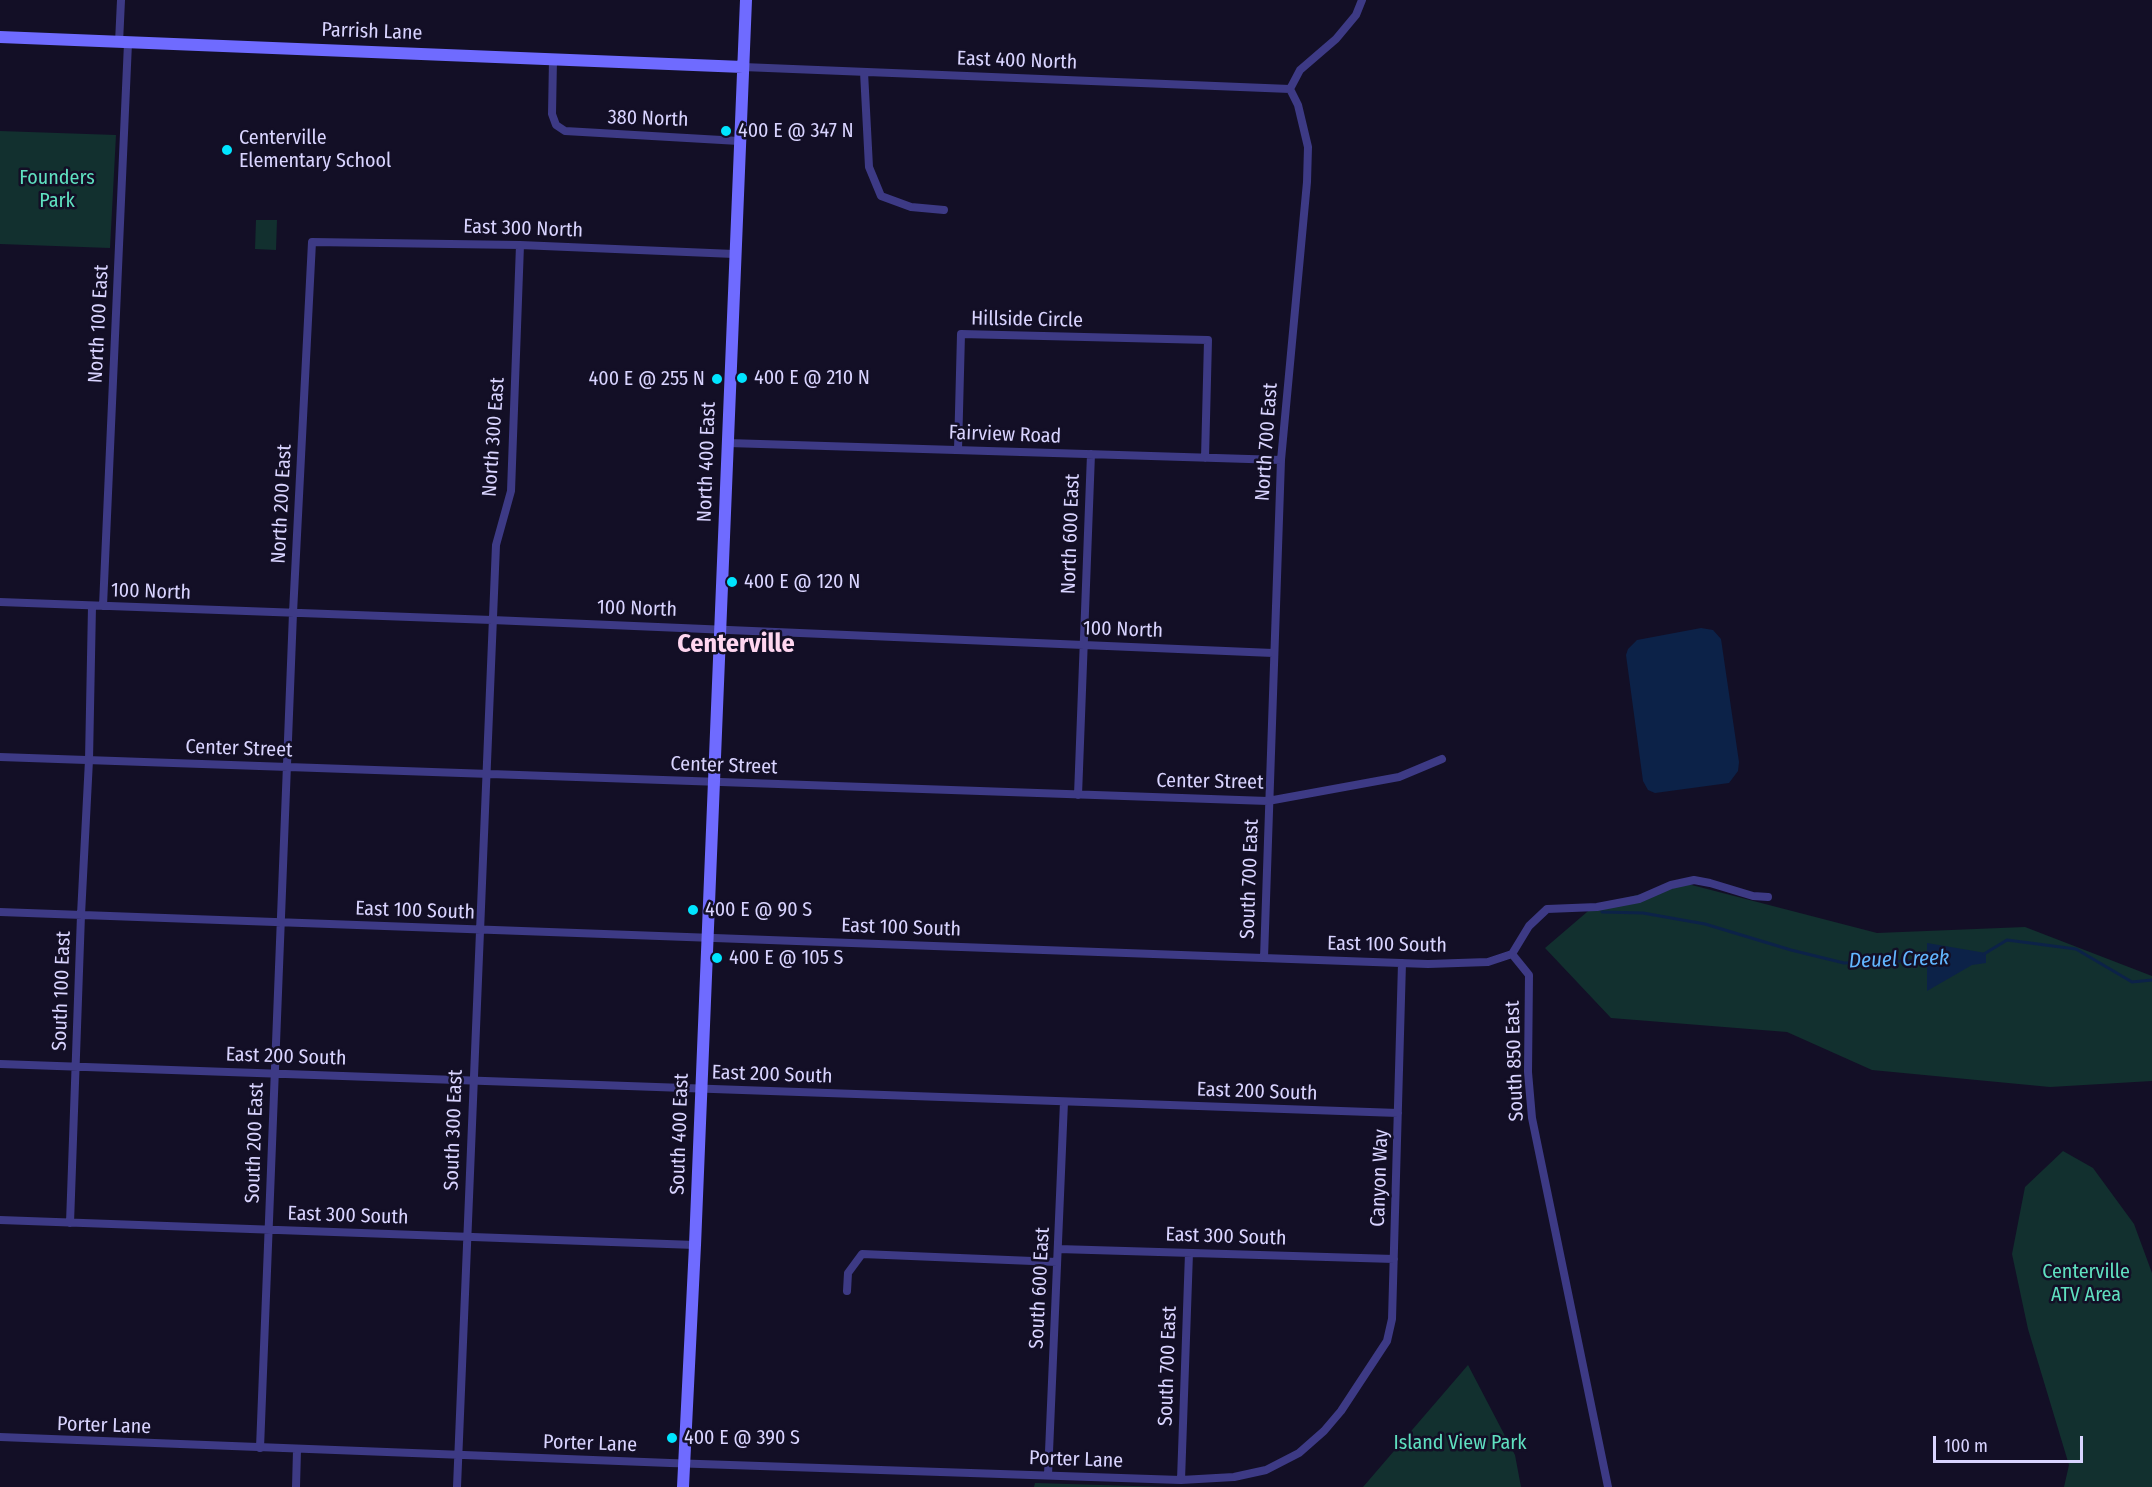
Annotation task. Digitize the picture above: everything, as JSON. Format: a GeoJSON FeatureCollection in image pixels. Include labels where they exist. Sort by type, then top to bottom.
{"type":"FeatureCollection","features":[{"type":"Feature","properties":{"kind":"street","name":"North 100 East"},"geometry":{"type":"LineString","coordinates":[[103,606],[124,43],[121,0]]}},
{"type":"Feature","properties":{"kind":"street","name":"North 400 East"},"geometry":{"type":"LineString","coordinates":[[713,782],[746,0]]}},
{"type":"Feature","properties":{"kind":"street"},"geometry":{"type":"LineString","coordinates":[[1290,89],[1300,70],[1336,39],[1356,15],[1362,0]]}},
{"type":"Feature","properties":{"kind":"street","name":"Parrish Lane"},"geometry":{"type":"LineString","coordinates":[[0,38],[743,67]]}},
{"type":"Feature","properties":{"kind":"street","name":"380 North"},"geometry":{"type":"LineString","coordinates":[[553,59],[552,110],[556,125],[565,131],[739,141]]}},
{"type":"Feature","properties":{"kind":"street","name":"East 400 North"},"geometry":{"type":"LineString","coordinates":[[743,67],[1290,89]]}},
{"type":"Feature","properties":{"kind":"street"},"geometry":{"type":"LineString","coordinates":[[864,72],[869,167],[880,196],[911,207],[944,210]]}},
{"type":"Feature","properties":{"kind":"street","name":"North 700 East"},"geometry":{"type":"LineString","coordinates":[[1268,801],[1281,460],[1306,193],[1308,147],[1298,105],[1290,89]]}},
{"type":"Feature","properties":{"kind":"street","name":"East 300 North"},"geometry":{"type":"LineString","coordinates":[[312,242],[520,245],[734,254]]}},
{"type":"Feature","properties":{"kind":"street","name":"North 200 East"},"geometry":{"type":"LineString","coordinates":[[287,767],[312,242]]}},
{"type":"Feature","properties":{"kind":"street","name":"North 300 East"},"geometry":{"type":"LineString","coordinates":[[485,774],[496,545],[511,491],[520,245]]}},
{"type":"Feature","properties":{"kind":"street","name":"Hillside Circle"},"geometry":{"type":"LineString","coordinates":[[958,450],[961,334],[1208,340],[1205,458]]}},
{"type":"Feature","properties":{"kind":"street","name":"Fairview Road"},"geometry":{"type":"LineString","coordinates":[[728,443],[1281,460]]}},
{"type":"Feature","properties":{"kind":"street","name":"North 600 East"},"geometry":{"type":"LineString","coordinates":[[1078,795],[1091,454]]}},
{"type":"Feature","properties":{"kind":"street","name":"100 North"},"geometry":{"type":"LineString","coordinates":[[0,602],[720,629],[1273,653]]}},
{"type":"Feature","properties":{"kind":"street"},"geometry":{"type":"LineString","coordinates":[[89,760],[92,606]]}},
{"type":"Feature","properties":{"kind":"street","name":"Center Street"},"geometry":{"type":"LineString","coordinates":[[0,757],[1268,801],[1399,777],[1442,759]]}},
{"type":"Feature","properties":{"kind":"street","name":"South 100 East"},"geometry":{"type":"LineString","coordinates":[[70,1223],[89,760]]}},
{"type":"Feature","properties":{"kind":"street","name":"South 200 East"},"geometry":{"type":"LineString","coordinates":[[260,1448],[287,767]]}},
{"type":"Feature","properties":{"kind":"street","name":"South 300 East"},"geometry":{"type":"LineString","coordinates":[[457,1487],[485,774]]}},
{"type":"Feature","properties":{"kind":"street","name":"South 400 East"},"geometry":{"type":"LineString","coordinates":[[683,1487],[713,782]]}},
{"type":"Feature","properties":{"kind":"street","name":"South 700 East"},"geometry":{"type":"LineString","coordinates":[[1264,958],[1268,801]]}},
{"type":"Feature","properties":{"kind":"street"},"geometry":{"type":"LineString","coordinates":[[1512,954],[1529,926],[1547,909],[1597,907],[1639,899],[1671,885],[1694,880],[1753,896],[1768,897]]}},
{"type":"Feature","properties":{"kind":"street","name":"East 100 South"},"geometry":{"type":"LineString","coordinates":[[0,912],[1402,963],[1488,962],[1512,954]]}},
{"type":"Feature","properties":{"kind":"street","name":"South 850 East"},"geometry":{"type":"LineString","coordinates":[[1512,954],[1529,975],[1528,1072],[1532,1118],[1608,1487]]}},
{"type":"Feature","properties":{"kind":"street","name":"Canyon Way"},"geometry":{"type":"LineString","coordinates":[[1358,1385],[1387,1341],[1392,1319],[1402,963]]}},
{"type":"Feature","properties":{"kind":"street","name":"East 200 South"},"geometry":{"type":"LineString","coordinates":[[0,1064],[1398,1113]]}},
{"type":"Feature","properties":{"kind":"street","name":"South 600 East"},"geometry":{"type":"LineString","coordinates":[[1048,1475],[1064,1102]]}},
{"type":"Feature","properties":{"kind":"street","name":"East 300 South"},"geometry":{"type":"LineString","coordinates":[[0,1221],[695,1245]]}},
{"type":"Feature","properties":{"kind":"street","name":"East 300 South"},"geometry":{"type":"LineString","coordinates":[[1058,1249],[1394,1258]]}},
{"type":"Feature","properties":{"kind":"street","name":"South 700 East"},"geometry":{"type":"LineString","coordinates":[[1181,1480],[1189,1252]]}},
{"type":"Feature","properties":{"kind":"street"},"geometry":{"type":"LineString","coordinates":[[847,1291],[848,1273],[862,1254],[1057,1262]]}},
{"type":"Feature","properties":{"kind":"street","name":"Porter Lane"},"geometry":{"type":"LineString","coordinates":[[0,1437],[297,1450],[1181,1480],[1234,1477],[1266,1470],[1299,1453],[1324,1431],[1358,1385]]}},
{"type":"Feature","properties":{"kind":"street"},"geometry":{"type":"LineString","coordinates":[[296,1487],[297,1450]]}},
{"type":"Feature","properties":{"kind":"street"},"geometry":{"type":"LineString","coordinates":[[1203,1479],[1209,1487]]}},
{"type":"Feature","properties":{"kind":"green space","name":"Founders Park"},"geometry":{"type":"Polygon","coordinates":[[[0,131],[116,135],[110,248],[0,244],[0,131]]]}},
{"type":"Feature","properties":{"kind":"green space"},"geometry":{"type":"Polygon","coordinates":[[[256,220],[277,220],[276,250],[255,249],[256,220]]]}},
{"type":"Feature","properties":{"kind":"green space"},"geometry":{"type":"Polygon","coordinates":[[[1684,883],[1877,933],[2025,927],[2152,976],[2152,1081],[2050,1087],[1872,1070],[1787,1032],[1611,1018],[1545,948],[1594,906],[1684,883]]]}},
{"type":"Feature","properties":{"kind":"green space","name":"Centerville ATV Area"},"geometry":{"type":"Polygon","coordinates":[[[2063,1151],[2093,1168],[2134,1224],[2152,1273],[2152,1487],[2064,1487],[2069,1465],[2028,1329],[2012,1254],[2025,1187],[2063,1151]]]}},
{"type":"Feature","properties":{"kind":"green space","name":"Island View Park"},"geometry":{"type":"Polygon","coordinates":[[[1468,1365],[1515,1455],[1521,1487],[1363,1487],[1468,1365]]]}},
{"type":"Feature","properties":{"kind":"green space"},"geometry":{"type":"Polygon","coordinates":[[[1035,1483],[1168,1487],[1034,1487],[1035,1483]]]}},
{"type":"Feature","properties":{"kind":"water"},"geometry":{"type":"Polygon","coordinates":[[[1701,628],[1713,630],[1721,639],[1739,762],[1738,771],[1729,783],[1655,793],[1648,790],[1643,781],[1626,655],[1628,649],[1637,640],[1701,628]]]}},
{"type":"Feature","properties":{"kind":"water"},"geometry":{"type":"Polygon","coordinates":[[[1927,943],[1986,953],[1986,963],[1972,965],[1927,991],[1927,943]]]}},
{"type":"Feature","properties":{"kind":"waterway","name":"Deuel Creek"},"geometry":{"type":"LineString","coordinates":[[1602,912],[1643,913],[1705,924],[1791,950],[1844,963],[1931,960]]}},
{"type":"Feature","properties":{"kind":"waterway","name":"Deuel Creek"},"geometry":{"type":"LineString","coordinates":[[1984,954],[2007,940],[2076,949],[2132,982],[2152,980]]}},
{"type":"Feature","properties":{"kind":"place","name":"400 E @ 347 N"},"geometry":{"type":"Point","coordinates":[726,131]}},
{"type":"Feature","properties":{"kind":"place","name":"Centerville Elementary School"},"geometry":{"type":"Point","coordinates":[227,150]}},
{"type":"Feature","properties":{"kind":"place","name":"400 E @ 210 N"},"geometry":{"type":"Point","coordinates":[742,378]}},
{"type":"Feature","properties":{"kind":"place","name":"400 E @ 255 N"},"geometry":{"type":"Point","coordinates":[717,379]}},
{"type":"Feature","properties":{"kind":"place","name":"400 E @ 120 N"},"geometry":{"type":"Point","coordinates":[732,582]}},
{"type":"Feature","properties":{"kind":"place","name":"400 E @ 90 S"},"geometry":{"type":"Point","coordinates":[693,910]}},
{"type":"Feature","properties":{"kind":"place","name":"400 E @ 105 S"},"geometry":{"type":"Point","coordinates":[717,958]}},
{"type":"Feature","properties":{"kind":"place","name":"400 E @ 390 S"},"geometry":{"type":"Point","coordinates":[672,1438]}},
{"type":"Feature","properties":{"kind":"district","name":"Centerville"},"geometry":{"type":"Point","coordinates":[736,645]}}]}
